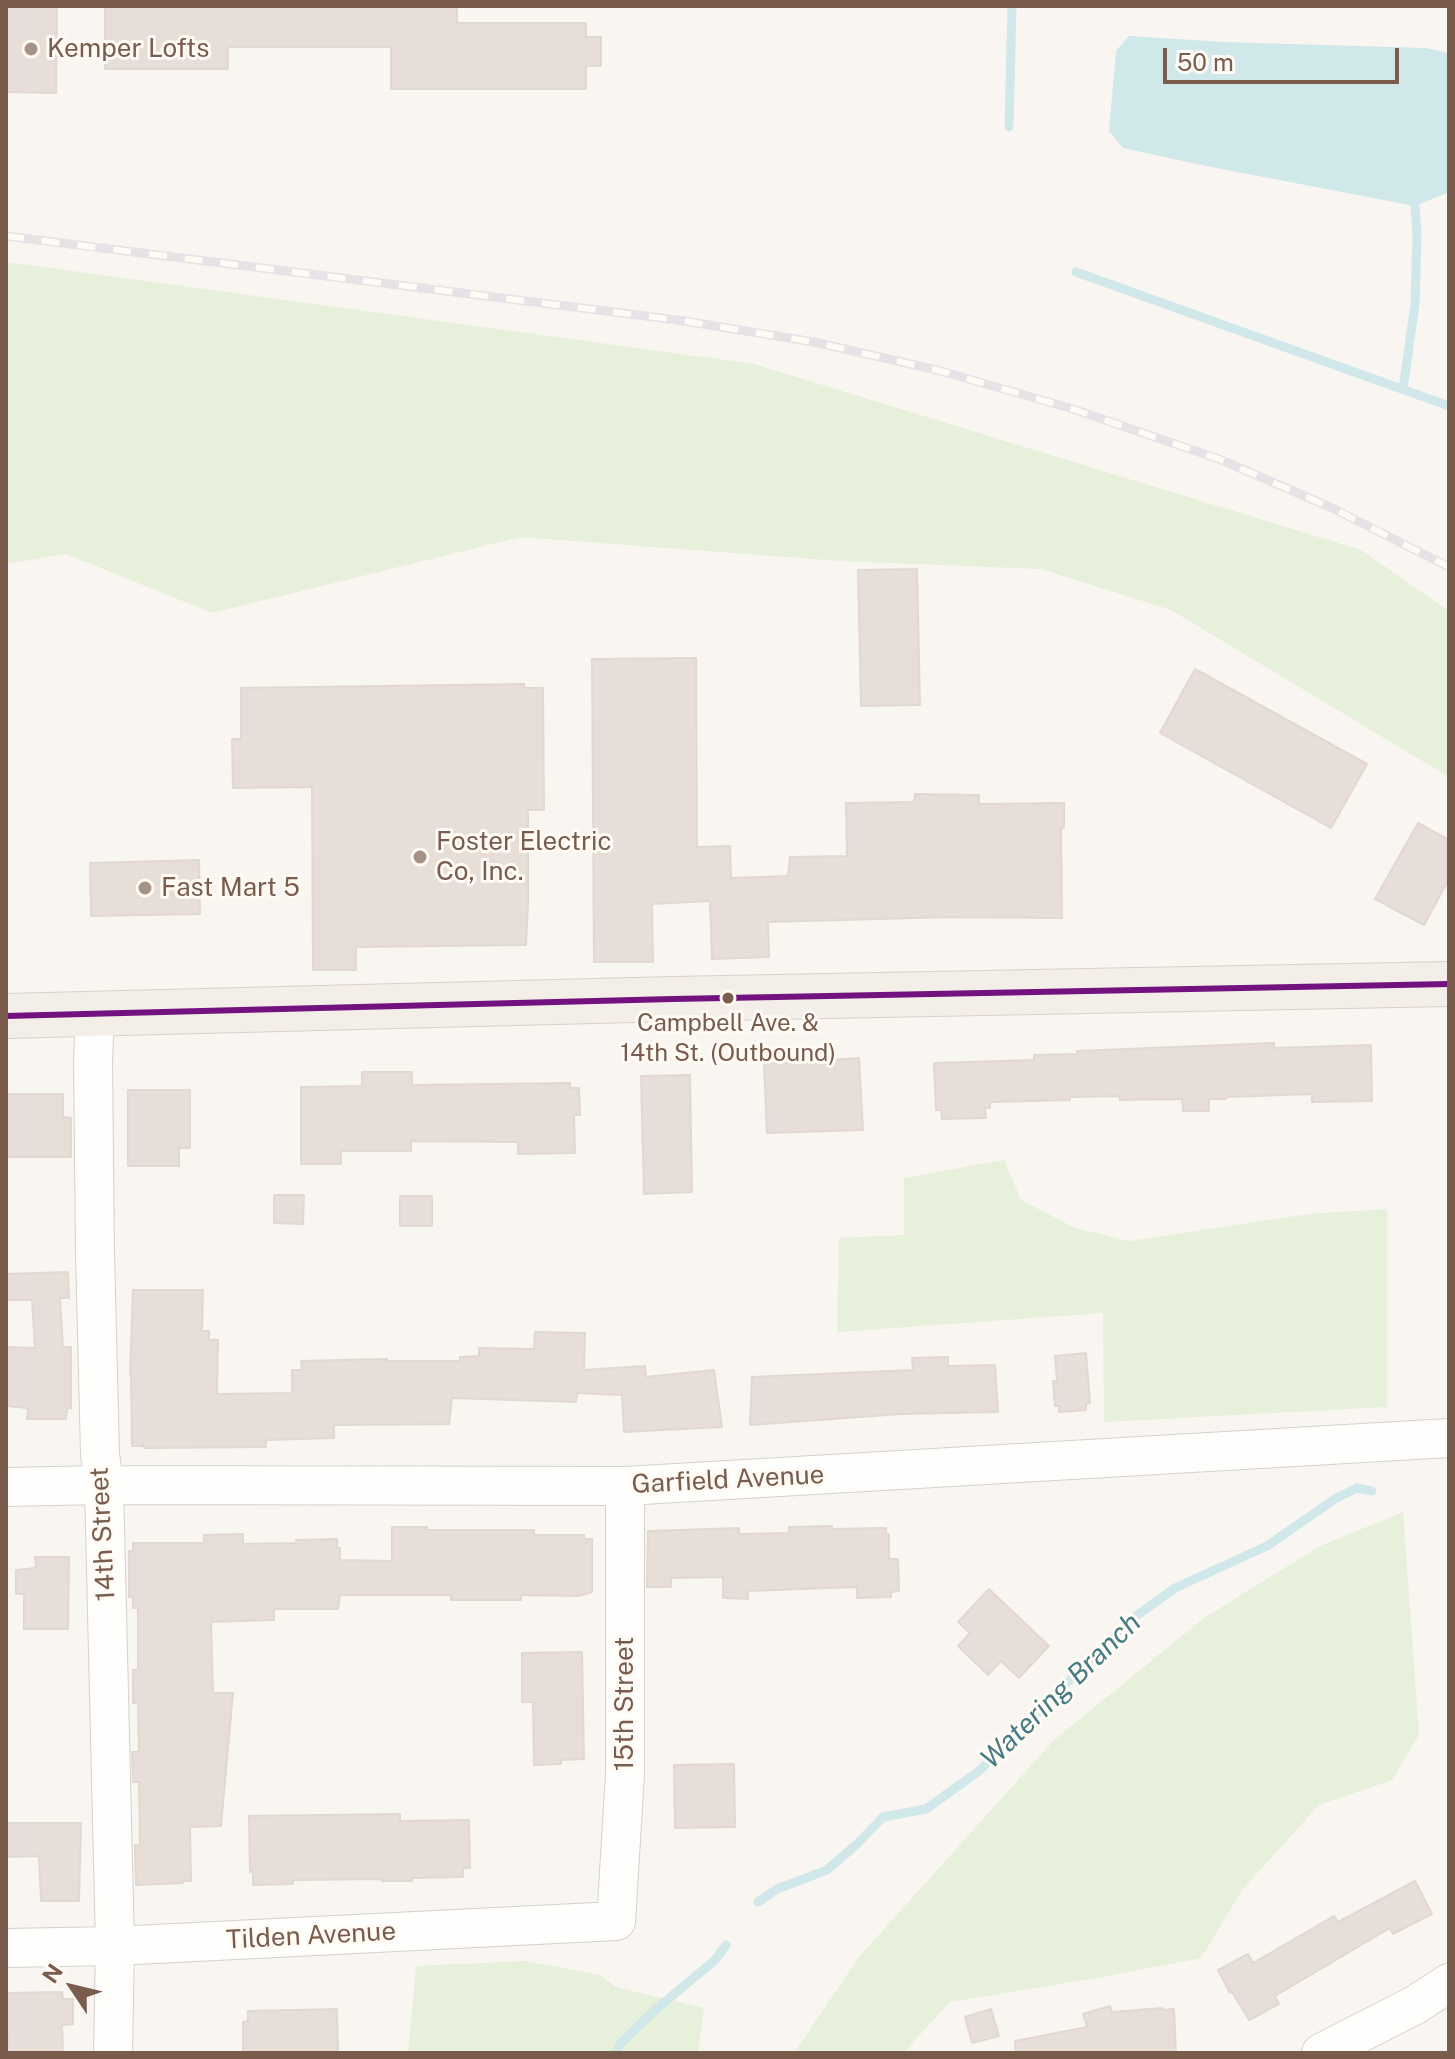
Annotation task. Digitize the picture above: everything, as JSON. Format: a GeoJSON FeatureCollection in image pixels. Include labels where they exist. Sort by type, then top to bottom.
{"type":"FeatureCollection","features":[{"type":"Feature","properties":{"kind":"main road"},"geometry":{"type":"LineString","coordinates":[[6,1016],[1449,984]]}},
{"type":"Feature","properties":{"kind":"street","name":"14th Street"},"geometry":{"type":"LineString","coordinates":[[95,1015],[95,1253],[115,1946],[113,2053]]}},
{"type":"Feature","properties":{"kind":"street","name":"Garfield Avenue"},"geometry":{"type":"LineString","coordinates":[[6,1487],[625,1486],[1449,1438]]}},
{"type":"Feature","properties":{"kind":"street","name":"15th Street"},"geometry":{"type":"LineString","coordinates":[[616,1921],[625,1775],[625,1486]]}},
{"type":"Feature","properties":{"kind":"street","name":"Tilden Avenue"},"geometry":{"type":"LineString","coordinates":[[6,1948],[115,1946],[616,1921]]}},
{"type":"Feature","properties":{"kind":"street"},"geometry":{"type":"LineString","coordinates":[[1321,2053],[1415,2005],[1449,1983]]}},
{"type":"Feature","properties":{"kind":"green space"},"geometry":{"type":"Polygon","coordinates":[[[6,262],[754,364],[1361,550],[1449,611],[1449,777],[1171,610],[1041,569],[839,561],[521,537],[212,613],[66,554],[6,564],[6,262]]]}},
{"type":"Feature","properties":{"kind":"green space"},"geometry":{"type":"Polygon","coordinates":[[[1004,1160],[1021,1200],[1075,1228],[1129,1241],[1309,1214],[1387,1209],[1387,1407],[1104,1422],[1103,1313],[837,1332],[839,1238],[904,1235],[904,1178],[1004,1160]]]}},
{"type":"Feature","properties":{"kind":"green space"},"geometry":{"type":"Polygon","coordinates":[[[1403,1512],[1419,1735],[1392,1780],[1319,1805],[1242,1890],[1201,1958],[950,2002],[903,2053],[794,2053],[859,1957],[1054,1740],[1204,1618],[1320,1546],[1403,1512]]]}},
{"type":"Feature","properties":{"kind":"green space"},"geometry":{"type":"Polygon","coordinates":[[[526,1961],[600,1975],[616,1987],[704,2008],[698,2053],[408,2053],[416,1966],[526,1961]]]}},
{"type":"Feature","properties":{"kind":"water"},"geometry":{"type":"Polygon","coordinates":[[[1129,36],[1425,48],[1449,53],[1449,191],[1415,206],[1123,148],[1109,131],[1116,51],[1129,36]]]}},
{"type":"Feature","properties":{"kind":"building","name":"Kemper Lofts"},"geometry":{"type":"Polygon","coordinates":[[[6,6],[57,6],[56,93],[6,92],[6,6]]]}},
{"type":"Feature","properties":{"kind":"building"},"geometry":{"type":"Polygon","coordinates":[[[105,6],[457,6],[457,23],[586,23],[586,37],[601,37],[601,66],[586,66],[586,89],[391,89],[391,47],[228,47],[228,69],[105,69],[105,6]]]}},
{"type":"Feature","properties":{"kind":"building"},"geometry":{"type":"Polygon","coordinates":[[[917,569],[920,705],[861,706],[858,570],[917,569]]]}},
{"type":"Feature","properties":{"kind":"building"},"geometry":{"type":"Polygon","coordinates":[[[696,658],[697,847],[730,846],[731,878],[788,876],[790,857],[847,856],[846,803],[914,802],[915,794],[979,795],[979,804],[1064,803],[1064,828],[1061,827],[1062,918],[951,917],[768,922],[769,957],[712,959],[710,901],[652,904],[653,962],[594,962],[592,659],[696,658]]]}},
{"type":"Feature","properties":{"kind":"building"},"geometry":{"type":"Polygon","coordinates":[[[1195,669],[1367,764],[1331,828],[1160,733],[1195,669]]]}},
{"type":"Feature","properties":{"kind":"building","name":"Foster Electric Co, Inc."},"geometry":{"type":"Polygon","coordinates":[[[524,684],[524,688],[543,688],[544,810],[528,810],[526,945],[356,947],[356,970],[313,970],[312,787],[233,788],[232,739],[241,739],[241,688],[524,684]]]}},
{"type":"Feature","properties":{"kind":"building"},"geometry":{"type":"Polygon","coordinates":[[[1418,823],[1449,840],[1449,879],[1424,925],[1375,899],[1418,823]]]}},
{"type":"Feature","properties":{"kind":"building","name":"Fast Mart 5"},"geometry":{"type":"Polygon","coordinates":[[[199,860],[200,914],[91,916],[90,863],[199,860]]]}},
{"type":"Feature","properties":{"kind":"building"},"geometry":{"type":"Polygon","coordinates":[[[1274,1043],[1274,1048],[1371,1045],[1372,1101],[1312,1102],[1312,1094],[1226,1097],[1209,1099],[1209,1111],[1183,1111],[1182,1099],[1070,1097],[1070,1100],[990,1102],[990,1108],[985,1108],[986,1118],[942,1119],[941,1110],[936,1110],[934,1063],[1034,1060],[1034,1055],[1077,1054],[1077,1051],[1274,1043]]]}},
{"type":"Feature","properties":{"kind":"building"},"geometry":{"type":"Polygon","coordinates":[[[859,1058],[863,1130],[767,1133],[764,1064],[859,1058]]]}},
{"type":"Feature","properties":{"kind":"building"},"geometry":{"type":"Polygon","coordinates":[[[362,1072],[412,1072],[412,1085],[570,1083],[570,1088],[579,1088],[580,1115],[574,1115],[575,1153],[518,1154],[518,1142],[411,1141],[411,1151],[341,1151],[341,1164],[301,1164],[301,1087],[362,1086],[362,1072]]]}},
{"type":"Feature","properties":{"kind":"building"},"geometry":{"type":"Polygon","coordinates":[[[690,1075],[692,1192],[644,1194],[641,1076],[690,1075]]]}},
{"type":"Feature","properties":{"kind":"building"},"geometry":{"type":"Polygon","coordinates":[[[128,1090],[190,1090],[190,1148],[179,1148],[179,1166],[128,1166],[128,1090]]]}},
{"type":"Feature","properties":{"kind":"building"},"geometry":{"type":"Polygon","coordinates":[[[6,1094],[63,1094],[63,1117],[71,1118],[71,1157],[6,1157],[6,1094]]]}},
{"type":"Feature","properties":{"kind":"building"},"geometry":{"type":"Polygon","coordinates":[[[274,1195],[304,1195],[303,1224],[274,1223],[274,1195]]]}},
{"type":"Feature","properties":{"kind":"building"},"geometry":{"type":"Polygon","coordinates":[[[400,1196],[432,1196],[432,1226],[400,1226],[400,1196]]]}},
{"type":"Feature","properties":{"kind":"building"},"geometry":{"type":"Polygon","coordinates":[[[68,1272],[69,1298],[60,1298],[63,1347],[71,1347],[71,1408],[67,1409],[66,1419],[27,1419],[28,1408],[6,1406],[6,1347],[35,1348],[32,1300],[6,1300],[6,1274],[68,1272]]]}},
{"type":"Feature","properties":{"kind":"building"},"geometry":{"type":"Polygon","coordinates":[[[133,1290],[203,1290],[202,1331],[209,1331],[209,1340],[218,1340],[217,1394],[292,1393],[292,1370],[302,1370],[301,1361],[460,1361],[460,1357],[479,1356],[479,1348],[534,1349],[535,1332],[585,1333],[584,1370],[645,1366],[646,1377],[714,1370],[722,1427],[624,1432],[622,1395],[577,1393],[576,1402],[452,1398],[449,1424],[334,1425],[334,1438],[266,1440],[266,1447],[132,1446],[130,1374],[133,1290]]]}},
{"type":"Feature","properties":{"kind":"building"},"geometry":{"type":"Polygon","coordinates":[[[1086,1353],[1090,1403],[1086,1404],[1086,1410],[1059,1412],[1059,1406],[1055,1406],[1053,1381],[1057,1381],[1055,1356],[1086,1353]]]}},
{"type":"Feature","properties":{"kind":"building"},"geometry":{"type":"Polygon","coordinates":[[[948,1357],[948,1366],[995,1365],[998,1412],[901,1414],[750,1425],[752,1377],[913,1370],[912,1358],[948,1357]]]}},
{"type":"Feature","properties":{"kind":"building"},"geometry":{"type":"Polygon","coordinates":[[[832,1526],[832,1529],[886,1528],[886,1534],[889,1534],[889,1559],[898,1559],[899,1591],[891,1592],[891,1597],[857,1598],[857,1587],[748,1591],[748,1599],[723,1598],[723,1577],[671,1578],[671,1587],[647,1587],[648,1531],[739,1528],[739,1534],[789,1533],[789,1527],[832,1526]]]}},
{"type":"Feature","properties":{"kind":"building"},"geometry":{"type":"Polygon","coordinates":[[[392,1527],[534,1530],[534,1535],[584,1535],[584,1539],[592,1539],[592,1592],[579,1596],[521,1595],[521,1600],[451,1600],[451,1595],[340,1595],[338,1609],[274,1609],[274,1620],[211,1622],[213,1693],[233,1693],[221,1826],[190,1827],[191,1881],[136,1885],[135,1845],[140,1845],[139,1782],[133,1782],[132,1752],[139,1752],[138,1703],[133,1703],[133,1670],[138,1670],[138,1608],[133,1608],[133,1597],[129,1597],[129,1551],[133,1551],[133,1543],[204,1543],[204,1535],[243,1534],[243,1544],[337,1539],[340,1560],[392,1561],[392,1527]]]}},
{"type":"Feature","properties":{"kind":"building"},"geometry":{"type":"Polygon","coordinates":[[[35,1557],[69,1557],[68,1629],[24,1629],[24,1594],[16,1594],[16,1570],[36,1568],[35,1557]]]}},
{"type":"Feature","properties":{"kind":"building"},"geometry":{"type":"Polygon","coordinates":[[[989,1589],[1049,1646],[1019,1678],[1001,1661],[988,1675],[958,1646],[970,1633],[958,1622],[989,1589]]]}},
{"type":"Feature","properties":{"kind":"building"},"geometry":{"type":"Polygon","coordinates":[[[582,1652],[584,1759],[534,1765],[533,1702],[522,1702],[522,1653],[582,1652]]]}},
{"type":"Feature","properties":{"kind":"building"},"geometry":{"type":"Polygon","coordinates":[[[734,1764],[735,1827],[675,1828],[674,1765],[734,1764]]]}},
{"type":"Feature","properties":{"kind":"building"},"geometry":{"type":"Polygon","coordinates":[[[400,1814],[400,1821],[469,1820],[470,1868],[463,1868],[463,1877],[412,1878],[412,1881],[293,1880],[293,1884],[253,1885],[249,1816],[400,1814]]]}},
{"type":"Feature","properties":{"kind":"building"},"geometry":{"type":"Polygon","coordinates":[[[6,1823],[81,1823],[79,1901],[41,1901],[39,1856],[6,1857],[6,1823]]]}},
{"type":"Feature","properties":{"kind":"building"},"geometry":{"type":"Polygon","coordinates":[[[1415,1881],[1432,1914],[1393,1934],[1390,1928],[1275,1996],[1279,2004],[1249,2020],[1218,1970],[1248,1954],[1253,1963],[1334,1916],[1338,1922],[1415,1881]]]}},
{"type":"Feature","properties":{"kind":"building"},"geometry":{"type":"Polygon","coordinates":[[[62,1992],[63,1999],[73,1999],[73,2024],[62,2025],[63,2053],[8,2053],[7,1993],[62,1992]]]}},
{"type":"Feature","properties":{"kind":"building"},"geometry":{"type":"Polygon","coordinates":[[[1110,2006],[1112,2012],[1174,2009],[1176,2053],[1016,2053],[1015,2041],[1087,2027],[1083,2014],[1110,2006]]]}},
{"type":"Feature","properties":{"kind":"building"},"geometry":{"type":"Polygon","coordinates":[[[337,2009],[338,2053],[243,2053],[243,2022],[248,2021],[248,2011],[337,2009]]]}},
{"type":"Feature","properties":{"kind":"building"},"geometry":{"type":"Polygon","coordinates":[[[991,2009],[999,2036],[972,2043],[965,2017],[991,2009]]]}},
{"type":"Feature","properties":{"kind":"waterway"},"geometry":{"type":"LineString","coordinates":[[1009,127],[1012,6]]}},
{"type":"Feature","properties":{"kind":"waterway"},"geometry":{"type":"LineString","coordinates":[[1403,389],[1415,304],[1415,206]]}},
{"type":"Feature","properties":{"kind":"waterway"},"geometry":{"type":"LineString","coordinates":[[1076,272],[1449,406]]}},
{"type":"Feature","properties":{"kind":"waterway","name":"Watering Branch"},"geometry":{"type":"LineString","coordinates":[[758,1902],[777,1889],[827,1870],[883,1817],[926,1809],[979,1771],[1129,1621],[1175,1588],[1267,1546],[1335,1499],[1357,1488],[1372,1491]]}},
{"type":"Feature","properties":{"kind":"waterway","name":"Watering Branch"},"geometry":{"type":"LineString","coordinates":[[616,2053],[621,2043],[715,1960],[726,1945]]}},
{"type":"Feature","properties":{"kind":"railway"},"geometry":{"type":"LineString","coordinates":[[6,236],[678,320],[814,342],[941,371],[1073,409],[1219,459],[1332,508],[1449,567]]}},
{"type":"Feature","properties":{"kind":"transit line"},"geometry":{"type":"LineString","coordinates":[[6,1016],[1449,984]]}},
{"type":"Feature","properties":{"kind":"place","name":"Kemper Lofts"},"geometry":{"type":"Point","coordinates":[31,49]}},
{"type":"Feature","properties":{"kind":"place","name":"Foster Electric Co, Inc."},"geometry":{"type":"Point","coordinates":[420,857]}},
{"type":"Feature","properties":{"kind":"place","name":"Fast Mart 5"},"geometry":{"type":"Point","coordinates":[145,888]}},
{"type":"Feature","properties":{"kind":"place","name":"Campbell Ave. & 14th St. (Outbound)"},"geometry":{"type":"Point","coordinates":[728,998]}}]}
